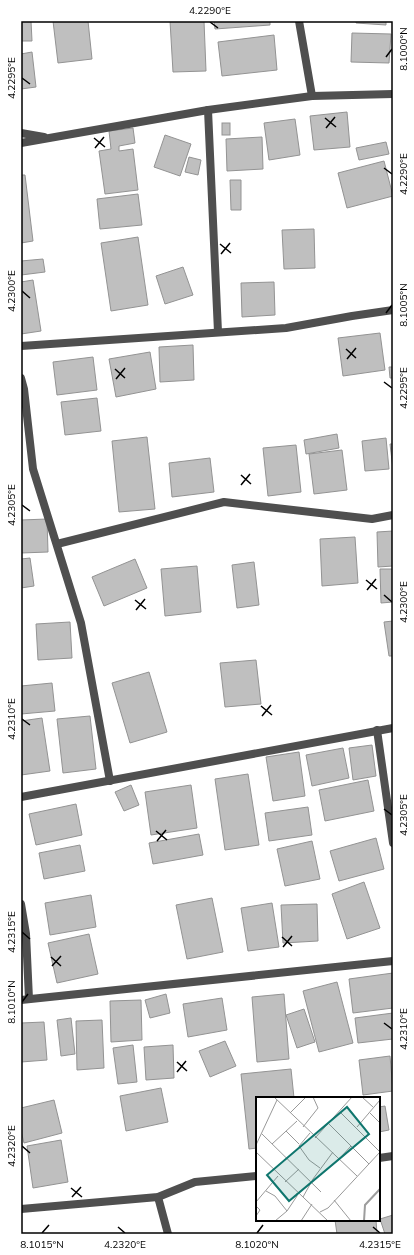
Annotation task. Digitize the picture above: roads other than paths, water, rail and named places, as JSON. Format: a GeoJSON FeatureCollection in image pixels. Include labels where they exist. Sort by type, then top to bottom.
{"type":"FeatureCollection","features":[{"type":"Feature","properties":{"kind":"street"},"geometry":{"type":"LineString","coordinates":[[299,21],[312,96]]}},
{"type":"Feature","properties":{"kind":"street"},"geometry":{"type":"LineString","coordinates":[[21,143],[208,110],[312,96],[393,94]]}},
{"type":"Feature","properties":{"kind":"street"},"geometry":{"type":"LineString","coordinates":[[208,110],[218,332]]}},
{"type":"Feature","properties":{"kind":"street"},"geometry":{"type":"LineString","coordinates":[[21,133],[48,138]]}},
{"type":"Feature","properties":{"kind":"street"},"geometry":{"type":"LineString","coordinates":[[21,346],[286,328],[393,310]]}},
{"type":"Feature","properties":{"kind":"street"},"geometry":{"type":"LineString","coordinates":[[21,378],[24,389],[33,469],[81,622],[110,781]]}},
{"type":"Feature","properties":{"kind":"street"},"geometry":{"type":"LineString","coordinates":[[57,544],[224,502],[372,519],[393,515]]}},
{"type":"Feature","properties":{"kind":"street"},"geometry":{"type":"LineString","coordinates":[[21,797],[393,728]]}},
{"type":"Feature","properties":{"kind":"street"},"geometry":{"type":"LineString","coordinates":[[377,730],[393,843]]}},
{"type":"Feature","properties":{"kind":"street"},"geometry":{"type":"LineString","coordinates":[[21,904],[26,934],[25,1000],[393,961]]}},
{"type":"Feature","properties":{"kind":"street"},"geometry":{"type":"LineString","coordinates":[[380,1158],[393,1156]]}},
{"type":"Feature","properties":{"kind":"street"},"geometry":{"type":"LineString","coordinates":[[21,1209],[158,1197],[195,1182],[256,1176]]}},
{"type":"Feature","properties":{"kind":"street"},"geometry":{"type":"LineString","coordinates":[[158,1197],[168,1234]]}}]}
